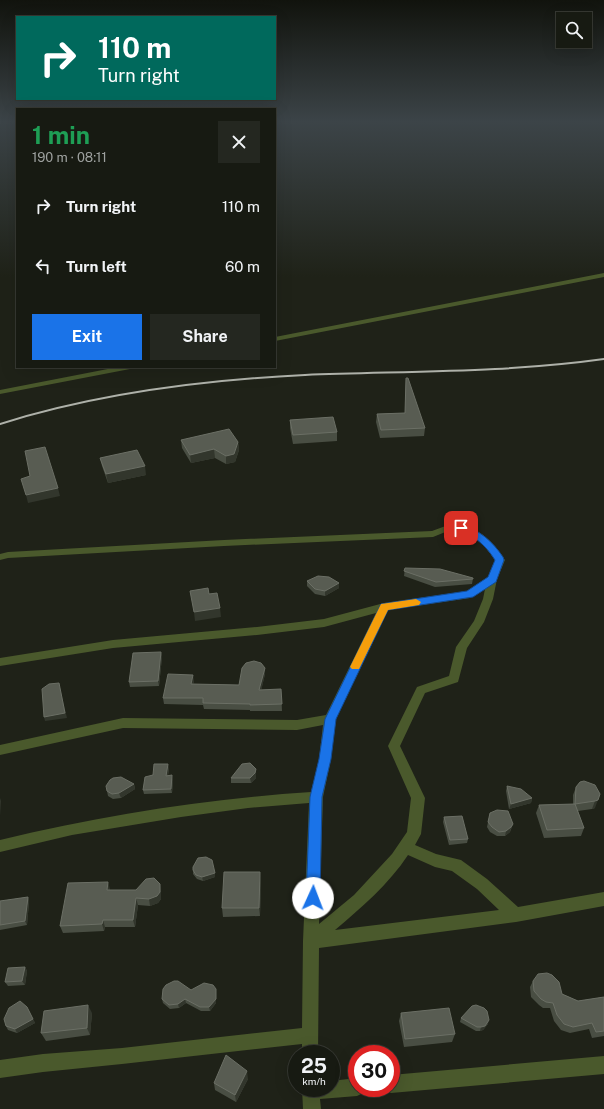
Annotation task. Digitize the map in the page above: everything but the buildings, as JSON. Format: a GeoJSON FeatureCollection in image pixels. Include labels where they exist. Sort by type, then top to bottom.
{"type":"FeatureCollection","features":[{"type":"Feature","properties":{"kind":"street"},"geometry":{"type":"LineString","coordinates":[[276,339],[604,275]]}},
{"type":"Feature","properties":{"kind":"street"},"geometry":{"type":"LineString","coordinates":[[0,392],[125,368]]}},
{"type":"Feature","properties":{"kind":"street"},"geometry":{"type":"LineString","coordinates":[[0,557],[224,543],[434,534],[452,527],[461,528],[478,534],[491,547],[500,560],[492,579],[488,599],[479,622],[462,647],[454,679],[421,690],[394,746],[418,798],[414,834],[397,859],[359,900],[311,941]]}},
{"type":"Feature","properties":{"kind":"street"},"geometry":{"type":"LineString","coordinates":[[0,662],[113,644],[324,623],[384,607],[470,594],[492,579]]}},
{"type":"Feature","properties":{"kind":"street"},"geometry":{"type":"LineString","coordinates":[[310,1045],[311,941],[316,797],[325,759],[330,719],[384,607]]}},
{"type":"Feature","properties":{"kind":"street"},"geometry":{"type":"LineString","coordinates":[[0,750],[123,723],[297,724],[330,719]]}},
{"type":"Feature","properties":{"kind":"street"},"geometry":{"type":"LineString","coordinates":[[0,846],[72,829],[181,811],[248,802],[316,797]]}},
{"type":"Feature","properties":{"kind":"street"},"geometry":{"type":"LineString","coordinates":[[405,847],[435,860],[456,865],[482,884],[516,915]]}},
{"type":"Feature","properties":{"kind":"street"},"geometry":{"type":"LineString","coordinates":[[311,941],[516,915],[604,899]]}},
{"type":"Feature","properties":{"kind":"street"},"geometry":{"type":"LineString","coordinates":[[0,1069],[43,1062],[122,1056],[310,1035]]}},
{"type":"Feature","properties":{"kind":"street"},"geometry":{"type":"LineString","coordinates":[[400,1083],[604,1065]]}},
{"type":"Feature","properties":{"kind":"street"},"geometry":{"type":"LineString","coordinates":[[311,1097],[312,1109]]}},
{"type":"Feature","properties":{"kind":"railway"},"geometry":{"type":"LineString","coordinates":[[0,424],[37,413],[113,396],[228,380],[305,375],[454,371],[529,367],[604,359]]}},
{"type":"Feature","properties":{"kind":"slow traffic"},"geometry":{"type":"LineString","coordinates":[[356,667],[384,607],[416,602]]}},
{"type":"Feature","properties":{"kind":"route"},"geometry":{"type":"LineString","coordinates":[[313,898],[316,797],[325,759],[330,719],[384,607],[470,594],[492,579],[500,560],[491,547],[478,534],[461,528]]}}]}
